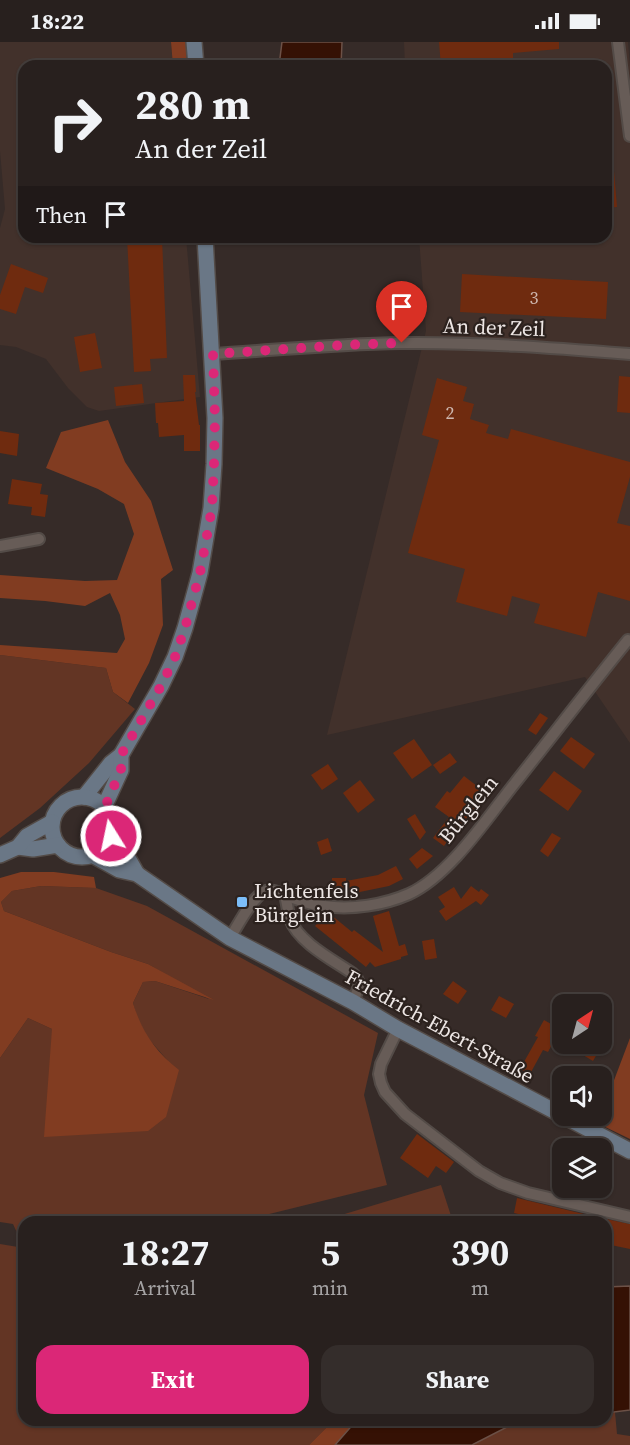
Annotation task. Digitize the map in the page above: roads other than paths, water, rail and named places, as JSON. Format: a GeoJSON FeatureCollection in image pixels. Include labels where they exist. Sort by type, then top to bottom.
{"type":"FeatureCollection","features":[{"type":"Feature","properties":{"kind":"street"},"geometry":{"type":"LineString","coordinates":[[194,42],[196,60]]}},
{"type":"Feature","properties":{"kind":"street"},"geometry":{"type":"LineString","coordinates":[[618,42],[630,136]]}},
{"type":"Feature","properties":{"kind":"street"},"geometry":{"type":"LineString","coordinates":[[84,797],[111,763],[121,755],[161,686],[175,657],[200,573],[212,508],[215,418],[205,243]]}},
{"type":"Feature","properties":{"kind":"street","name":"An der Zeil"},"geometry":{"type":"LineString","coordinates":[[213,354],[402,343],[535,347],[630,354]]}},
{"type":"Feature","properties":{"kind":"street"},"geometry":{"type":"LineString","coordinates":[[0,546],[39,539]]}},
{"type":"Feature","properties":{"kind":"street","name":"Bürglein"},"geometry":{"type":"LineString","coordinates":[[230,938],[250,905],[262,892],[268,890],[325,907],[362,906],[387,902],[410,893],[429,881],[445,867],[479,828],[628,640]]}},
{"type":"Feature","properties":{"kind":"street"},"geometry":{"type":"LineString","coordinates":[[105,807],[121,770],[121,755]]}},
{"type":"Feature","properties":{"kind":"street"},"geometry":{"type":"LineString","coordinates":[[0,855],[18,847],[27,836],[53,820],[62,804],[76,797],[95,800],[105,807],[112,822],[111,836],[103,848],[92,855],[76,856],[69,854],[58,845],[53,834],[53,820]]}},
{"type":"Feature","properties":{"kind":"street"},"geometry":{"type":"LineString","coordinates":[[111,836],[137,874]]}},
{"type":"Feature","properties":{"kind":"street"},"geometry":{"type":"LineString","coordinates":[[18,847],[33,849],[58,845]]}},
{"type":"Feature","properties":{"kind":"street"},"geometry":{"type":"LineString","coordinates":[[92,855],[119,870],[137,874]]}},
{"type":"Feature","properties":{"kind":"street","name":"Friedrich-Ebert-Straße"},"geometry":{"type":"LineString","coordinates":[[137,874],[230,938],[630,1151]]}},
{"type":"Feature","properties":{"kind":"street"},"geometry":{"type":"LineString","coordinates":[[285,895],[296,930],[311,944],[358,978],[359,984],[352,1002]]}},
{"type":"Feature","properties":{"kind":"street"},"geometry":{"type":"LineString","coordinates":[[398,1029],[381,1064],[379,1074],[386,1092],[405,1114],[479,1171],[500,1184],[528,1193],[630,1217]]}},
{"type":"Feature","properties":{"kind":"place","name":"Lichtenfels Bürglein"},"geometry":{"type":"Point","coordinates":[242,902]}}]}
